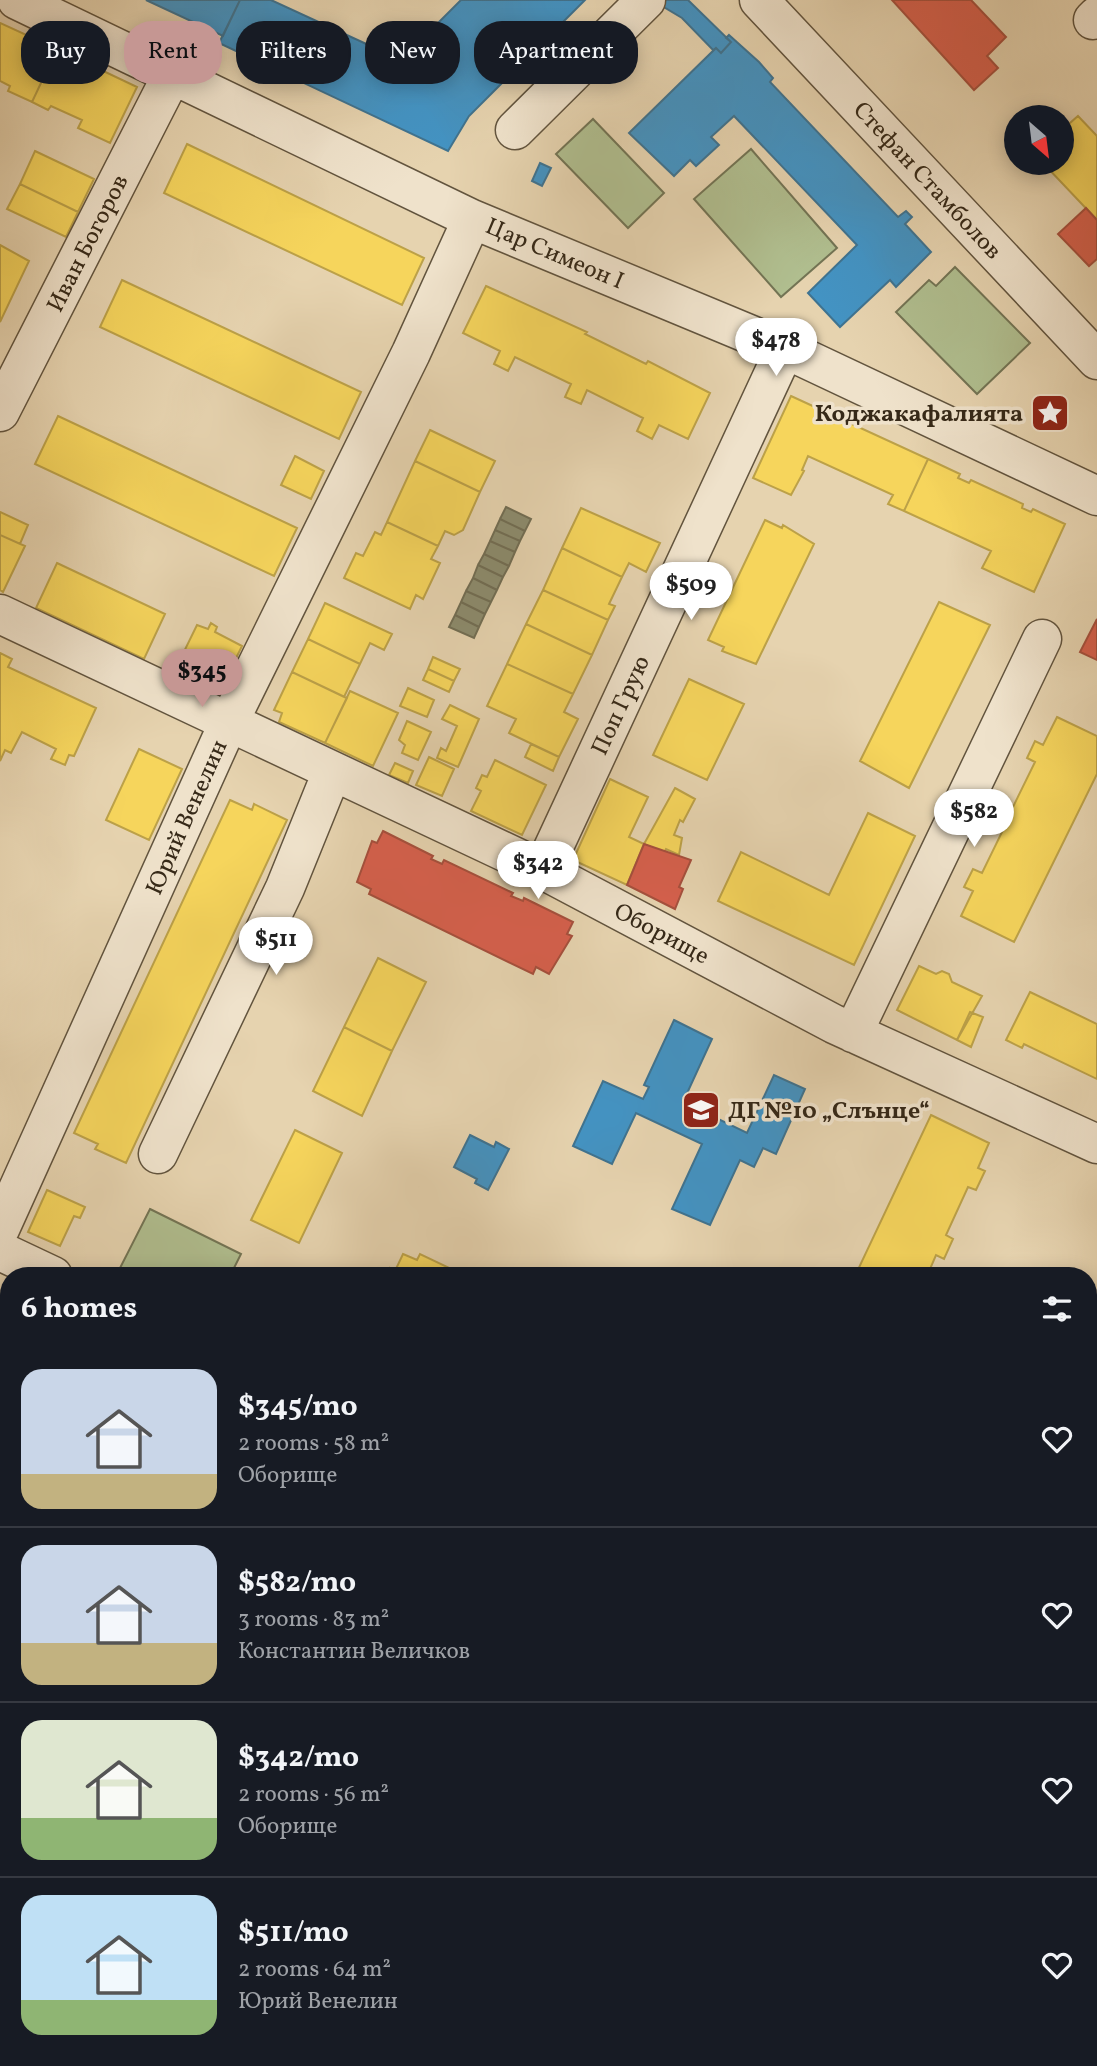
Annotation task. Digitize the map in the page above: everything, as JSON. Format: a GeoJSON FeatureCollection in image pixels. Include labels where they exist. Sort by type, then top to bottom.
{"type":"FeatureCollection","features":[{"type":"Feature","properties":{"kind":"street","name":"Цар Симеон I"},"geometry":{"type":"LineString","coordinates":[[17,0],[124,50]]}},
{"type":"Feature","properties":{"kind":"street"},"geometry":{"type":"LineString","coordinates":[[516,130],[646,0]]}},
{"type":"Feature","properties":{"kind":"street","name":"Стефан Стамболов"},"geometry":{"type":"LineString","coordinates":[[759,0],[1097,360]]}},
{"type":"Feature","properties":{"kind":"street","name":"Иван Богоров"},"geometry":{"type":"LineString","coordinates":[[0,412],[167,84]]}},
{"type":"Feature","properties":{"kind":"street","name":"Цар Симеон I"},"geometry":{"type":"LineString","coordinates":[[196,84],[472,219],[785,349],[1097,496]]}},
{"type":"Feature","properties":{"kind":"street","name":"Юрий Венелин"},"geometry":{"type":"LineString","coordinates":[[0,1229],[228,724],[411,354],[472,219]]}},
{"type":"Feature","properties":{"kind":"street","name":"Поп Грую"},"geometry":{"type":"LineString","coordinates":[[543,870],[785,349]]}},
{"type":"Feature","properties":{"kind":"street","name":"Оборище"},"geometry":{"type":"LineString","coordinates":[[0,614],[228,724],[543,870],[853,1033],[1097,1144]]}},
{"type":"Feature","properties":{"kind":"street"},"geometry":{"type":"LineString","coordinates":[[853,1033],[1042,639]]}},
{"type":"Feature","properties":{"kind":"street"},"geometry":{"type":"LineString","coordinates":[[158,1154],[285,888],[332,772]]}},
{"type":"Feature","properties":{"kind":"street"},"geometry":{"type":"LineString","coordinates":[[0,1251],[34,1267]]}},
{"type":"Feature","properties":{"kind":"green space"},"geometry":{"type":"Polygon","coordinates":[[[593,119],[664,193],[628,228],[556,154],[593,119]]]}},
{"type":"Feature","properties":{"kind":"green space"},"geometry":{"type":"Polygon","coordinates":[[[751,149],[837,248],[781,297],[694,199],[751,149]]]}},
{"type":"Feature","properties":{"kind":"green space"},"geometry":{"type":"Polygon","coordinates":[[[955,267],[1030,343],[977,394],[896,312],[929,280],[936,286],[955,267]]]}},
{"type":"Feature","properties":{"kind":"green space"},"geometry":{"type":"Polygon","coordinates":[[[150,1209],[241,1254],[234,1267],[121,1267],[150,1209]]]}},
{"type":"Feature","properties":{"kind":"building: Homes"},"geometry":{"type":"Polygon","coordinates":[[[0,23],[21,33],[21,84],[40,84],[32,102],[8,91],[10,86],[0,81],[0,23]]]}},
{"type":"Feature","properties":{"kind":"building: Homes"},"geometry":{"type":"Polygon","coordinates":[[[110,74],[124,81],[124,84],[137,87],[110,143],[78,128],[82,120],[51,106],[48,110],[32,102],[40,84],[110,84],[110,74]]]}},
{"type":"Feature","properties":{"kind":"building: Homes"},"geometry":{"type":"Polygon","coordinates":[[[1078,116],[1097,136],[1097,220],[1054,175],[1074,175],[1074,120],[1078,116]]]}},
{"type":"Feature","properties":{"kind":"building: Homes"},"geometry":{"type":"Polygon","coordinates":[[[187,144],[424,258],[402,305],[164,193],[187,144]]]}},
{"type":"Feature","properties":{"kind":"building: Homes"},"geometry":{"type":"Polygon","coordinates":[[[35,151],[94,179],[78,212],[20,184],[35,151]]]}},
{"type":"Feature","properties":{"kind":"building: Homes"},"geometry":{"type":"Polygon","coordinates":[[[20,184],[78,212],[66,237],[7,209],[20,184]]]}},
{"type":"Feature","properties":{"kind":"building: Homes"},"geometry":{"type":"Polygon","coordinates":[[[0,245],[29,261],[0,322],[0,245]]]}},
{"type":"Feature","properties":{"kind":"building: Homes"},"geometry":{"type":"Polygon","coordinates":[[[122,280],[361,392],[339,439],[100,327],[122,280]]]}},
{"type":"Feature","properties":{"kind":"building: Homes"},"geometry":{"type":"Polygon","coordinates":[[[486,286],[587,332],[585,334],[646,364],[648,361],[710,393],[688,439],[659,425],[652,439],[637,431],[643,418],[587,390],[581,404],[565,397],[571,384],[515,357],[508,371],[494,364],[500,351],[463,333],[486,286]]]}},
{"type":"Feature","properties":{"kind":"building: Homes"},"geometry":{"type":"Polygon","coordinates":[[[791,396],[928,459],[904,511],[888,504],[893,495],[808,456],[802,470],[804,471],[791,495],[753,478],[791,396]]]}},
{"type":"Feature","properties":{"kind":"building: Homes"},"geometry":{"type":"Polygon","coordinates":[[[58,416],[297,528],[274,576],[35,464],[58,416]]]}},
{"type":"Feature","properties":{"kind":"building: Homes"},"geometry":{"type":"Polygon","coordinates":[[[430,430],[495,461],[480,492],[415,461],[430,430]]]}},
{"type":"Feature","properties":{"kind":"building: Homes"},"geometry":{"type":"Polygon","coordinates":[[[295,456],[324,471],[311,499],[281,485],[295,456]]]}},
{"type":"Feature","properties":{"kind":"building: Homes"},"geometry":{"type":"Polygon","coordinates":[[[928,459],[960,474],[958,478],[969,483],[971,480],[1023,504],[1022,508],[1031,512],[1033,509],[1065,524],[1034,592],[982,568],[991,551],[904,511],[928,459]]]}},
{"type":"Feature","properties":{"kind":"building: Homes"},"geometry":{"type":"Polygon","coordinates":[[[415,461],[480,492],[463,530],[454,535],[445,531],[438,546],[387,522],[415,461]]]}},
{"type":"Feature","properties":{"kind":"building: Homes"},"geometry":{"type":"Polygon","coordinates":[[[581,508],[660,543],[646,572],[629,563],[622,577],[562,548],[581,508]]]}},
{"type":"Feature","properties":{"kind":"building: Homes"},"geometry":{"type":"Polygon","coordinates":[[[0,512],[28,525],[20,544],[0,535],[0,512]]]}},
{"type":"Feature","properties":{"kind":"building: Homes"},"geometry":{"type":"Polygon","coordinates":[[[765,520],[782,528],[783,525],[814,544],[756,664],[722,651],[724,647],[708,640],[765,520]]]}},
{"type":"Feature","properties":{"kind":"building: Homes"},"geometry":{"type":"Polygon","coordinates":[[[387,522],[438,546],[431,559],[440,563],[423,599],[416,595],[410,609],[344,578],[356,553],[363,556],[375,532],[381,535],[387,522]]]}},
{"type":"Feature","properties":{"kind":"building: Homes"},"geometry":{"type":"Polygon","coordinates":[[[0,535],[25,546],[3,592],[0,590],[0,535]]]}},
{"type":"Feature","properties":{"kind":"building: Homes"},"geometry":{"type":"Polygon","coordinates":[[[562,548],[622,577],[609,604],[615,606],[608,620],[543,590],[562,548]]]}},
{"type":"Feature","properties":{"kind":"building: Homes"},"geometry":{"type":"Polygon","coordinates":[[[57,563],[165,614],[144,659],[36,608],[57,563]]]}},
{"type":"Feature","properties":{"kind":"building: Homes"},"geometry":{"type":"Polygon","coordinates":[[[543,590],[608,620],[592,655],[526,624],[543,590]]]}},
{"type":"Feature","properties":{"kind":"building: Homes"},"geometry":{"type":"Polygon","coordinates":[[[939,602],[990,625],[909,788],[860,761],[939,602]]]}},
{"type":"Feature","properties":{"kind":"building: Homes"},"geometry":{"type":"Polygon","coordinates":[[[325,603],[392,634],[384,650],[370,643],[360,664],[308,639],[325,603]]]}},
{"type":"Feature","properties":{"kind":"building: Homes"},"geometry":{"type":"Polygon","coordinates":[[[211,623],[217,627],[215,632],[242,646],[219,693],[174,672],[197,625],[208,629],[211,623]]]}},
{"type":"Feature","properties":{"kind":"building: Homes"},"geometry":{"type":"Polygon","coordinates":[[[526,624],[592,655],[573,694],[507,664],[526,624]]]}},
{"type":"Feature","properties":{"kind":"building: Homes"},"geometry":{"type":"Polygon","coordinates":[[[308,639],[360,664],[344,697],[292,672],[308,639]]]}},
{"type":"Feature","properties":{"kind":"building: Homes"},"geometry":{"type":"Polygon","coordinates":[[[0,653],[12,659],[8,667],[96,708],[74,756],[69,755],[65,765],[51,759],[56,749],[22,732],[11,753],[5,750],[0,761],[0,653]]]}},
{"type":"Feature","properties":{"kind":"building: Homes"},"geometry":{"type":"Polygon","coordinates":[[[433,657],[460,669],[454,681],[428,669],[433,657]]]}},
{"type":"Feature","properties":{"kind":"building: Homes"},"geometry":{"type":"Polygon","coordinates":[[[507,664],[573,694],[564,712],[578,719],[559,757],[509,733],[516,719],[487,706],[507,664]]]}},
{"type":"Feature","properties":{"kind":"building: Homes"},"geometry":{"type":"Polygon","coordinates":[[[428,669],[454,681],[449,692],[423,680],[428,669]]]}},
{"type":"Feature","properties":{"kind":"building: Homes"},"geometry":{"type":"Polygon","coordinates":[[[292,672],[347,698],[325,743],[279,722],[282,713],[274,710],[292,672]]]}},
{"type":"Feature","properties":{"kind":"building: Homes"},"geometry":{"type":"Polygon","coordinates":[[[689,679],[744,704],[707,780],[653,755],[689,679]]]}},
{"type":"Feature","properties":{"kind":"building: Homes"},"geometry":{"type":"Polygon","coordinates":[[[408,688],[434,700],[427,717],[400,706],[408,688]]]}},
{"type":"Feature","properties":{"kind":"building: Homes"},"geometry":{"type":"Polygon","coordinates":[[[350,691],[398,713],[373,766],[325,743],[350,691]]]}},
{"type":"Feature","properties":{"kind":"building: Homes"},"geometry":{"type":"Polygon","coordinates":[[[450,705],[479,719],[458,767],[437,758],[441,748],[446,751],[457,726],[442,719],[450,705]]]}},
{"type":"Feature","properties":{"kind":"building: Homes"},"geometry":{"type":"Polygon","coordinates":[[[1057,717],[1097,736],[1097,774],[1014,942],[961,916],[973,891],[964,887],[973,869],[982,873],[1004,828],[994,823],[1003,805],[1012,809],[1035,762],[1027,758],[1035,741],[1043,745],[1057,717]]]}},
{"type":"Feature","properties":{"kind":"building: Homes"},"geometry":{"type":"Polygon","coordinates":[[[407,721],[431,732],[418,760],[402,753],[405,745],[399,740],[407,721]]]}},
{"type":"Feature","properties":{"kind":"building: Homes"},"geometry":{"type":"Polygon","coordinates":[[[531,744],[559,757],[553,771],[525,757],[531,744]]]}},
{"type":"Feature","properties":{"kind":"building: Homes"},"geometry":{"type":"Polygon","coordinates":[[[139,749],[182,769],[149,840],[106,820],[139,749]]]}},
{"type":"Feature","properties":{"kind":"building: Homes"},"geometry":{"type":"Polygon","coordinates":[[[429,757],[454,769],[442,796],[416,785],[429,757]]]}},
{"type":"Feature","properties":{"kind":"building: Homes"},"geometry":{"type":"Polygon","coordinates":[[[495,760],[546,785],[522,835],[471,811],[481,791],[476,788],[482,775],[487,777],[495,760]]]}},
{"type":"Feature","properties":{"kind":"building: Homes"},"geometry":{"type":"Polygon","coordinates":[[[395,763],[413,771],[408,783],[389,775],[395,763]]]}},
{"type":"Feature","properties":{"kind":"building: Homes"},"geometry":{"type":"Polygon","coordinates":[[[610,779],[648,797],[629,837],[644,844],[627,885],[573,860],[610,779]]]}},
{"type":"Feature","properties":{"kind":"building: Homes"},"geometry":{"type":"Polygon","coordinates":[[[675,788],[695,799],[683,822],[680,820],[674,835],[682,838],[679,855],[666,849],[664,853],[644,844],[675,788]]]}},
{"type":"Feature","properties":{"kind":"building: Homes"},"geometry":{"type":"Polygon","coordinates":[[[230,800],[252,810],[254,804],[287,820],[126,1163],[95,1149],[98,1144],[74,1133],[230,800]]]}},
{"type":"Feature","properties":{"kind":"building: Homes"},"geometry":{"type":"Polygon","coordinates":[[[868,813],[915,836],[854,965],[718,901],[741,852],[829,895],[868,813]]]}},
{"type":"Feature","properties":{"kind":"building: Homes"},"geometry":{"type":"Polygon","coordinates":[[[378,958],[426,982],[392,1051],[344,1027],[378,958]]]}},
{"type":"Feature","properties":{"kind":"building: Homes"},"geometry":{"type":"Polygon","coordinates":[[[919,966],[936,974],[942,971],[949,974],[952,982],[982,996],[957,1040],[897,1010],[919,966]]]}},
{"type":"Feature","properties":{"kind":"building: Homes"},"geometry":{"type":"Polygon","coordinates":[[[1030,992],[1097,1024],[1097,1079],[1024,1044],[1022,1048],[1006,1040],[1030,992]]]}},
{"type":"Feature","properties":{"kind":"building: Homes"},"geometry":{"type":"Polygon","coordinates":[[[970,1012],[983,1017],[971,1047],[957,1040],[970,1012]]]}},
{"type":"Feature","properties":{"kind":"building: Homes"},"geometry":{"type":"Polygon","coordinates":[[[344,1027],[392,1051],[362,1116],[313,1091],[344,1027]]]}},
{"type":"Feature","properties":{"kind":"building: Homes"},"geometry":{"type":"Polygon","coordinates":[[[931,1115],[989,1143],[978,1168],[985,1171],[976,1190],[968,1187],[946,1235],[953,1239],[944,1259],[936,1255],[931,1267],[859,1267],[931,1115]]]}},
{"type":"Feature","properties":{"kind":"building: Homes"},"geometry":{"type":"Polygon","coordinates":[[[295,1130],[342,1153],[299,1243],[251,1220],[295,1130]]]}},
{"type":"Feature","properties":{"kind":"building: Homes"},"geometry":{"type":"Polygon","coordinates":[[[47,1190],[85,1207],[80,1218],[74,1216],[60,1246],[28,1232],[47,1190]]]}},
{"type":"Feature","properties":{"kind":"building: Homes"},"geometry":{"type":"Polygon","coordinates":[[[403,1254],[417,1260],[420,1254],[447,1267],[397,1267],[403,1254]]]}},
{"type":"Feature","properties":{"kind":"building: Shops"},"geometry":{"type":"Polygon","coordinates":[[[892,0],[971,0],[1006,37],[987,56],[998,68],[974,90],[892,0]]]}},
{"type":"Feature","properties":{"kind":"building: Shops"},"geometry":{"type":"Polygon","coordinates":[[[1086,208],[1097,220],[1097,259],[1089,266],[1058,234],[1086,208]]]}},
{"type":"Feature","properties":{"kind":"building: Shops"},"geometry":{"type":"Polygon","coordinates":[[[1097,619],[1097,660],[1080,652],[1097,619]]]}},
{"type":"Feature","properties":{"kind":"building: Shops"},"geometry":{"type":"Polygon","coordinates":[[[383,831],[433,856],[431,859],[442,864],[444,860],[513,893],[511,896],[523,901],[524,898],[573,922],[567,934],[572,936],[549,974],[536,967],[533,974],[369,894],[371,889],[357,882],[372,841],[377,843],[383,831]]]}},
{"type":"Feature","properties":{"kind":"building: Shops"},"geometry":{"type":"Polygon","coordinates":[[[644,844],[691,860],[679,887],[683,889],[675,909],[627,885],[644,844]]]}},
{"type":"Feature","properties":{"kind":"building: Schools"},"geometry":{"type":"Polygon","coordinates":[[[146,0],[240,0],[223,36],[222,21],[191,21],[146,0]]]}},
{"type":"Feature","properties":{"kind":"building: Schools"},"geometry":{"type":"Polygon","coordinates":[[[240,0],[271,0],[316,21],[236,21],[236,51],[222,44],[222,37],[240,0]]]}},
{"type":"Feature","properties":{"kind":"building: Schools"},"geometry":{"type":"Polygon","coordinates":[[[461,0],[585,0],[564,21],[474,21],[474,84],[501,84],[469,116],[448,151],[306,84],[351,84],[351,37],[365,43],[365,84],[460,84],[460,21],[440,21],[461,0]]]}},
{"type":"Feature","properties":{"kind":"building: Schools"},"geometry":{"type":"Polygon","coordinates":[[[652,0],[688,0],[731,42],[721,53],[716,48],[713,50],[682,18],[652,0]]]}},
{"type":"Feature","properties":{"kind":"building: Schools"},"geometry":{"type":"Polygon","coordinates":[[[729,35],[759,62],[773,78],[770,82],[898,217],[906,211],[912,217],[905,224],[931,252],[896,287],[890,280],[840,327],[808,293],[857,245],[734,116],[711,137],[719,145],[696,166],[690,160],[674,176],[629,133],[716,48],[721,53],[731,42],[726,38],[729,35]]]}},
{"type":"Feature","properties":{"kind":"building: Schools"},"geometry":{"type":"Polygon","coordinates":[[[540,163],[551,168],[542,186],[532,181],[540,163]]]}},
{"type":"Feature","properties":{"kind":"building: Schools"},"geometry":{"type":"Polygon","coordinates":[[[674,1020],[712,1039],[683,1102],[747,1133],[774,1075],[805,1089],[776,1154],[763,1148],[754,1167],[740,1160],[710,1225],[672,1209],[702,1144],[636,1113],[612,1164],[573,1146],[603,1081],[643,1099],[649,1087],[644,1085],[674,1020]]]}},
{"type":"Feature","properties":{"kind":"building: Schools"},"geometry":{"type":"Polygon","coordinates":[[[470,1135],[494,1147],[496,1142],[509,1149],[488,1190],[475,1183],[477,1179],[454,1167],[470,1135]]]}},
{"type":"Feature","properties":{"kind":"building: Industry"},"geometry":{"type":"Polygon","coordinates":[[[506,507],[531,519],[525,531],[500,519],[506,507]]]}},
{"type":"Feature","properties":{"kind":"building: Industry"},"geometry":{"type":"Polygon","coordinates":[[[500,519],[525,531],[520,541],[495,530],[500,519]]]}},
{"type":"Feature","properties":{"kind":"building: Industry"},"geometry":{"type":"Polygon","coordinates":[[[495,530],[520,541],[515,552],[490,541],[495,530]]]}},
{"type":"Feature","properties":{"kind":"building: Industry"},"geometry":{"type":"Polygon","coordinates":[[[490,541],[515,552],[509,566],[484,554],[490,541]]]}},
{"type":"Feature","properties":{"kind":"building: Industry"},"geometry":{"type":"Polygon","coordinates":[[[484,554],[509,566],[503,577],[478,565],[484,554]]]}},
{"type":"Feature","properties":{"kind":"building: Industry"},"geometry":{"type":"Polygon","coordinates":[[[478,565],[503,577],[497,590],[473,578],[478,565]]]}},
{"type":"Feature","properties":{"kind":"building: Industry"},"geometry":{"type":"Polygon","coordinates":[[[473,578],[497,590],[491,602],[466,591],[473,578]]]}},
{"type":"Feature","properties":{"kind":"building: Industry"},"geometry":{"type":"Polygon","coordinates":[[[466,591],[491,602],[485,614],[461,602],[466,591]]]}},
{"type":"Feature","properties":{"kind":"building: Industry"},"geometry":{"type":"Polygon","coordinates":[[[461,602],[485,614],[479,627],[455,615],[461,602]]]}},
{"type":"Feature","properties":{"kind":"building: Industry"},"geometry":{"type":"Polygon","coordinates":[[[455,615],[479,627],[474,638],[449,627],[455,615]]]}},
{"type":"Feature","properties":{"kind":"place","name":"Коджакафалията"},"geometry":{"type":"Point","coordinates":[1050,413]}},
{"type":"Feature","properties":{"kind":"place","name":"ДГ №10 „Слънце“"},"geometry":{"type":"Point","coordinates":[701,1110]}}]}
